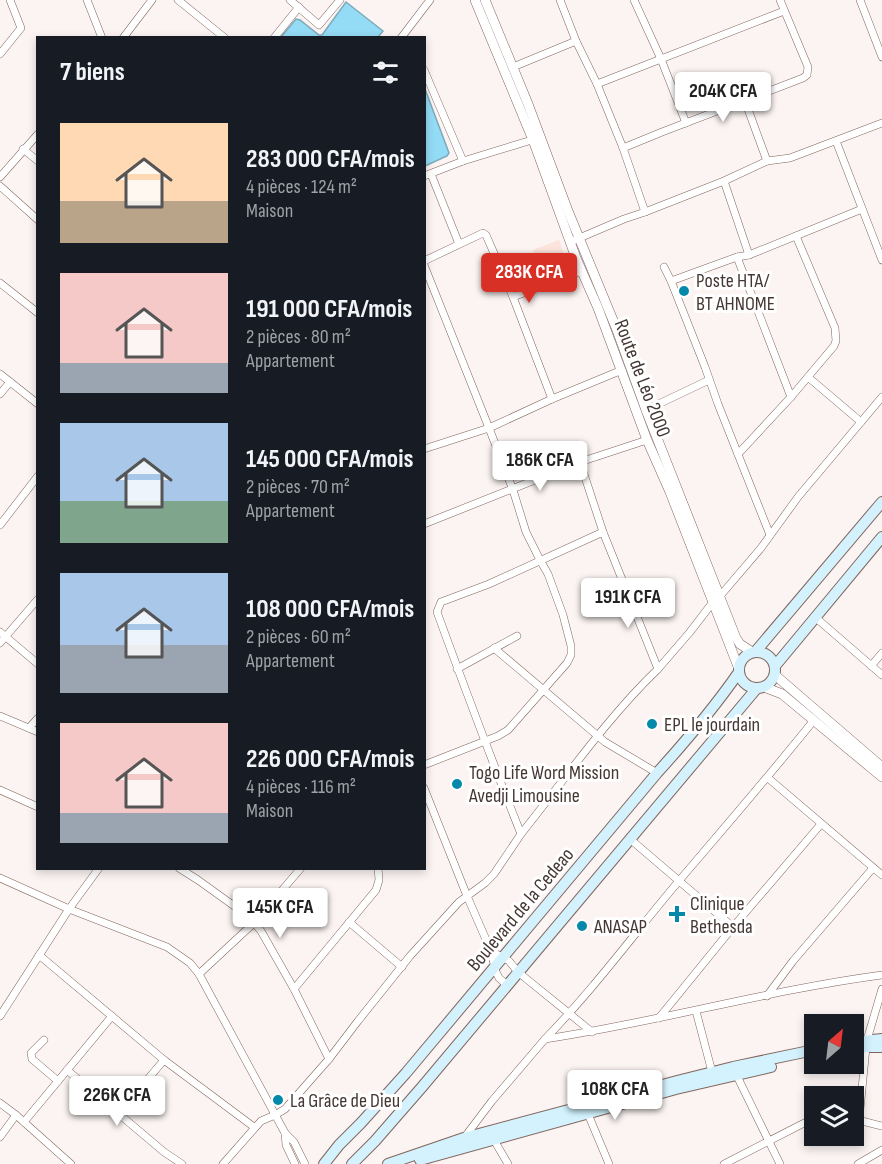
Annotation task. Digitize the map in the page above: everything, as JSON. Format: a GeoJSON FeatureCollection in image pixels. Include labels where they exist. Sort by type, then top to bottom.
{"type":"FeatureCollection","features":[{"type":"Feature","properties":{"kind":"main road"},"geometry":{"type":"LineString","coordinates":[[882,502],[754,652],[743,658],[739,671],[740,677],[747,685],[761,687],[769,684],[775,670],[815,617],[882,537]]}},
{"type":"Feature","properties":{"kind":"main road"},"geometry":{"type":"LineString","coordinates":[[754,652],[763,652],[768,655],[775,670]]}},
{"type":"Feature","properties":{"kind":"main road","name":"Boulevard de la Cedeao"},"geometry":{"type":"LineString","coordinates":[[324,1164],[406,1073],[716,704],[739,671]]}},
{"type":"Feature","properties":{"kind":"main road","name":"Boulevard de la Cedeao"},"geometry":{"type":"LineString","coordinates":[[352,1164],[362,1160],[391,1122],[761,687]]}},
{"type":"Feature","properties":{"kind":"main road"},"geometry":{"type":"LineString","coordinates":[[866,1043],[882,1039]]}},
{"type":"Feature","properties":{"kind":"main road"},"geometry":{"type":"LineString","coordinates":[[866,1043],[882,1047]]}},
{"type":"Feature","properties":{"kind":"main road"},"geometry":{"type":"LineString","coordinates":[[409,1164],[804,1053]]}},
{"type":"Feature","properties":{"kind":"main road"},"geometry":{"type":"LineString","coordinates":[[388,1164],[464,1138],[712,1072],[735,1071],[804,1060]]}},
{"type":"Feature","properties":{"kind":"street"},"geometry":{"type":"LineString","coordinates":[[0,54],[21,28],[10,0]]}},
{"type":"Feature","properties":{"kind":"street"},"geometry":{"type":"LineString","coordinates":[[87,0],[101,36]]}},
{"type":"Feature","properties":{"kind":"street"},"geometry":{"type":"LineString","coordinates":[[125,36],[153,0]]}},
{"type":"Feature","properties":{"kind":"street"},"geometry":{"type":"LineString","coordinates":[[178,0],[223,36]]}},
{"type":"Feature","properties":{"kind":"street"},"geometry":{"type":"LineString","coordinates":[[291,0],[319,26],[340,0]]}},
{"type":"Feature","properties":{"kind":"street"},"geometry":{"type":"LineString","coordinates":[[403,36],[430,0]]}},
{"type":"Feature","properties":{"kind":"street","name":"Route de Léo 2000"},"geometry":{"type":"LineString","coordinates":[[475,0],[537,138]]}},
{"type":"Feature","properties":{"kind":"street","name":"Route de Léo 2000"},"geometry":{"type":"LineString","coordinates":[[485,0],[513,67],[575,240],[616,330],[717,599],[739,671]]}},
{"type":"Feature","properties":{"kind":"street"},"geometry":{"type":"LineString","coordinates":[[560,0],[623,148],[645,212]]}},
{"type":"Feature","properties":{"kind":"street"},"geometry":{"type":"LineString","coordinates":[[634,0],[661,59],[686,123]]}},
{"type":"Feature","properties":{"kind":"street"},"geometry":{"type":"LineString","coordinates":[[623,148],[804,78],[808,67],[780,0]]}},
{"type":"Feature","properties":{"kind":"street"},"geometry":{"type":"LineString","coordinates":[[860,0],[882,57]]}},
{"type":"Feature","properties":{"kind":"street"},"geometry":{"type":"LineString","coordinates":[[276,36],[299,7]]}},
{"type":"Feature","properties":{"kind":"street"},"geometry":{"type":"LineString","coordinates":[[597,84],[784,11]]}},
{"type":"Feature","properties":{"kind":"street"},"geometry":{"type":"LineString","coordinates":[[408,29],[410,36]]}},
{"type":"Feature","properties":{"kind":"street"},"geometry":{"type":"LineString","coordinates":[[513,67],[576,41]]}},
{"type":"Feature","properties":{"kind":"street"},"geometry":{"type":"LineString","coordinates":[[426,75],[463,161]]}},
{"type":"Feature","properties":{"kind":"street"},"geometry":{"type":"LineString","coordinates":[[745,101],[767,160]]}},
{"type":"Feature","properties":{"kind":"street"},"geometry":{"type":"LineString","coordinates":[[575,240],[724,181],[767,160],[790,158],[882,123]]}},
{"type":"Feature","properties":{"kind":"street"},"geometry":{"type":"LineString","coordinates":[[0,177],[22,149],[36,136]]}},
{"type":"Feature","properties":{"kind":"street"},"geometry":{"type":"LineString","coordinates":[[459,244],[428,175],[463,161],[537,138]]}},
{"type":"Feature","properties":{"kind":"street"},"geometry":{"type":"LineString","coordinates":[[836,141],[882,260]]}},
{"type":"Feature","properties":{"kind":"street"},"geometry":{"type":"LineString","coordinates":[[22,149],[36,160]]}},
{"type":"Feature","properties":{"kind":"street"},"geometry":{"type":"LineString","coordinates":[[724,181],[750,255]]}},
{"type":"Feature","properties":{"kind":"street"},"geometry":{"type":"LineString","coordinates":[[0,186],[36,218]]}},
{"type":"Feature","properties":{"kind":"street"},"geometry":{"type":"LineString","coordinates":[[671,281],[737,257],[750,255],[862,209]]}},
{"type":"Feature","properties":{"kind":"street"},"geometry":{"type":"LineString","coordinates":[[426,260],[483,233],[486,235],[513,297],[552,399]]}},
{"type":"Feature","properties":{"kind":"street"},"geometry":{"type":"LineString","coordinates":[[738,454],[834,346],[835,328],[796,236]]}},
{"type":"Feature","properties":{"kind":"street","name":"Route de Léo 2000"},"geometry":{"type":"LineString","coordinates":[[575,240],[581,271],[622,370],[647,440],[736,638],[740,644],[754,652]]}},
{"type":"Feature","properties":{"kind":"street"},"geometry":{"type":"LineString","coordinates":[[737,257],[791,397]]}},
{"type":"Feature","properties":{"kind":"street"},"geometry":{"type":"LineString","coordinates":[[664,267],[770,535]]}},
{"type":"Feature","properties":{"kind":"street"},"geometry":{"type":"LineString","coordinates":[[426,271],[513,490],[526,532],[548,574],[563,615],[571,646],[571,655],[567,663],[508,730],[484,742],[426,764]]}},
{"type":"Feature","properties":{"kind":"street"},"geometry":{"type":"LineString","coordinates":[[513,297],[581,271]]}},
{"type":"Feature","properties":{"kind":"street"},"geometry":{"type":"LineString","coordinates":[[0,283],[36,311]]}},
{"type":"Feature","properties":{"kind":"street"},"geometry":{"type":"LineString","coordinates":[[426,448],[489,428],[622,370]]}},
{"type":"Feature","properties":{"kind":"street"},"geometry":{"type":"LineString","coordinates":[[0,374],[36,402]]}},
{"type":"Feature","properties":{"kind":"street"},"geometry":{"type":"LineString","coordinates":[[808,376],[861,422]]}},
{"type":"Feature","properties":{"kind":"street"},"geometry":{"type":"LineString","coordinates":[[646,410],[709,380]]}},
{"type":"Feature","properties":{"kind":"street"},"geometry":{"type":"LineString","coordinates":[[0,394],[10,382]]}},
{"type":"Feature","properties":{"kind":"street"},"geometry":{"type":"LineString","coordinates":[[223,1164],[261,1121],[285,1109],[329,1059],[402,967],[459,902],[494,874],[521,834],[598,736],[690,632],[882,397]]}},
{"type":"Feature","properties":{"kind":"street"},"geometry":{"type":"LineString","coordinates":[[426,523],[580,462],[647,440]]}},
{"type":"Feature","properties":{"kind":"street"},"geometry":{"type":"LineString","coordinates":[[580,462],[603,532],[658,669]]}},
{"type":"Feature","properties":{"kind":"street"},"geometry":{"type":"LineString","coordinates":[[0,525],[36,479]]}},
{"type":"Feature","properties":{"kind":"street"},"geometry":{"type":"LineString","coordinates":[[521,834],[484,742],[437,612],[441,602],[489,584],[603,532]]}},
{"type":"Feature","properties":{"kind":"street"},"geometry":{"type":"LineString","coordinates":[[0,643],[3,634],[36,600]]}},
{"type":"Feature","properties":{"kind":"street"},"geometry":{"type":"LineString","coordinates":[[815,617],[882,675]]}},
{"type":"Feature","properties":{"kind":"street"},"geometry":{"type":"LineString","coordinates":[[3,634],[36,662]]}},
{"type":"Feature","properties":{"kind":"street"},"geometry":{"type":"LineString","coordinates":[[458,669],[517,636]]}},
{"type":"Feature","properties":{"kind":"street"},"geometry":{"type":"LineString","coordinates":[[494,648],[598,736],[657,773]]}},
{"type":"Feature","properties":{"kind":"street"},"geometry":{"type":"LineString","coordinates":[[871,666],[882,653]]}},
{"type":"Feature","properties":{"kind":"street"},"geometry":{"type":"LineString","coordinates":[[775,670],[881,770]]}},
{"type":"Feature","properties":{"kind":"street"},"geometry":{"type":"LineString","coordinates":[[761,687],[782,694],[881,770]]}},
{"type":"Feature","properties":{"kind":"street"},"geometry":{"type":"LineString","coordinates":[[0,716],[36,731]]}},
{"type":"Feature","properties":{"kind":"street"},"geometry":{"type":"LineString","coordinates":[[29,728],[36,720]]}},
{"type":"Feature","properties":{"kind":"street"},"geometry":{"type":"LineString","coordinates":[[464,1138],[492,1101],[545,1039],[570,1014],[814,720]]}},
{"type":"Feature","properties":{"kind":"street"},"geometry":{"type":"LineString","coordinates":[[768,778],[882,875]]}},
{"type":"Feature","properties":{"kind":"street"},"geometry":{"type":"LineString","coordinates":[[0,790],[36,806]]}},
{"type":"Feature","properties":{"kind":"street"},"geometry":{"type":"LineString","coordinates":[[426,793],[466,896],[491,951],[494,967],[499,978],[507,985]]}},
{"type":"Feature","properties":{"kind":"street"},"geometry":{"type":"LineString","coordinates":[[659,1018],[821,824]]}},
{"type":"Feature","properties":{"kind":"street"},"geometry":{"type":"LineString","coordinates":[[630,839],[733,927]]}},
{"type":"Feature","properties":{"kind":"street"},"geometry":{"type":"LineString","coordinates":[[767,996],[793,961],[873,868]]}},
{"type":"Feature","properties":{"kind":"street"},"geometry":{"type":"LineString","coordinates":[[1,1013],[69,909],[98,870]]}},
{"type":"Feature","properties":{"kind":"street"},"geometry":{"type":"LineString","coordinates":[[183,870],[255,922],[294,989],[329,1059]]}},
{"type":"Feature","properties":{"kind":"street"},"geometry":{"type":"LineString","coordinates":[[192,875],[196,870]]}},
{"type":"Feature","properties":{"kind":"street"},"geometry":{"type":"LineString","coordinates":[[199,974],[255,922],[299,870]]}},
{"type":"Feature","properties":{"kind":"street"},"geometry":{"type":"LineString","coordinates":[[294,989],[378,885],[378,870]]}},
{"type":"Feature","properties":{"kind":"street"},"geometry":{"type":"LineString","coordinates":[[0,878],[69,909],[167,947],[190,963],[199,974],[285,1133],[294,1142],[305,1164]]}},
{"type":"Feature","properties":{"kind":"street"},"geometry":{"type":"LineString","coordinates":[[349,922],[402,967]]}},
{"type":"Feature","properties":{"kind":"street"},"geometry":{"type":"LineString","coordinates":[[491,951],[503,957],[518,972],[592,1032]]}},
{"type":"Feature","properties":{"kind":"street"},"geometry":{"type":"LineString","coordinates":[[39,955],[164,1060],[254,1128]]}},
{"type":"Feature","properties":{"kind":"street"},"geometry":{"type":"LineString","coordinates":[[545,1039],[592,1032],[860,977],[882,975]]}},
{"type":"Feature","properties":{"kind":"street"},"geometry":{"type":"LineString","coordinates":[[860,1086],[866,1043],[882,989]]}},
{"type":"Feature","properties":{"kind":"street"},"geometry":{"type":"LineString","coordinates":[[696,1011],[712,1072]]}},
{"type":"Feature","properties":{"kind":"street"},"geometry":{"type":"LineString","coordinates":[[24,1122],[112,1016]]}},
{"type":"Feature","properties":{"kind":"street"},"geometry":{"type":"LineString","coordinates":[[44,1040],[30,1056],[58,1081]]}},
{"type":"Feature","properties":{"kind":"street"},"geometry":{"type":"LineString","coordinates":[[119,1113],[164,1060]]}},
{"type":"Feature","properties":{"kind":"street"},"geometry":{"type":"LineString","coordinates":[[67,1070],[164,1152],[182,1164]]}},
{"type":"Feature","properties":{"kind":"street"},"geometry":{"type":"LineString","coordinates":[[735,1071],[780,1164]]}},
{"type":"Feature","properties":{"kind":"street"},"geometry":{"type":"LineString","coordinates":[[0,1103],[24,1122],[67,1163]]}},
{"type":"Feature","properties":{"kind":"street"},"geometry":{"type":"LineString","coordinates":[[588,1114],[609,1164]]}},
{"type":"Feature","properties":{"kind":"street"},"geometry":{"type":"LineString","coordinates":[[0,1137],[16,1115]]}},
{"type":"Feature","properties":{"kind":"street"},"geometry":{"type":"LineString","coordinates":[[864,1121],[882,1126]]}},
{"type":"Feature","properties":{"kind":"street"},"geometry":{"type":"LineString","coordinates":[[724,1164],[804,1123]]}},
{"type":"Feature","properties":{"kind":"street"},"geometry":{"type":"LineString","coordinates":[[285,1133],[286,1145],[295,1164]]}},
{"type":"Feature","properties":{"kind":"street"},"geometry":{"type":"LineString","coordinates":[[494,1140],[508,1164]]}},
{"type":"Feature","properties":{"kind":"street"},"geometry":{"type":"LineString","coordinates":[[858,1164],[882,1150]]}},
{"type":"Feature","properties":{"kind":"shaded area"},"geometry":{"type":"Polygon","coordinates":[[[559,240],[568,266],[549,274],[547,268],[541,270],[533,250],[559,240]]]}},
{"type":"Feature","properties":{"kind":"water"},"geometry":{"type":"Polygon","coordinates":[[[346,2],[383,31],[379,36],[282,36],[296,19],[322,35],[346,2]]]}},
{"type":"Feature","properties":{"kind":"water"},"geometry":{"type":"Polygon","coordinates":[[[426,92],[449,153],[426,166],[426,92]]]}},
{"type":"Feature","properties":{"kind":"place","name":"Poste HTA/ BT AHNOME"},"geometry":{"type":"Point","coordinates":[684,291]}},
{"type":"Feature","properties":{"kind":"place","name":"EPL le jourdain"},"geometry":{"type":"Point","coordinates":[652,724]}},
{"type":"Feature","properties":{"kind":"place","name":"Togo Life Word Mission Avedji Limousine"},"geometry":{"type":"Point","coordinates":[457,784]}},
{"type":"Feature","properties":{"kind":"place","name":"Clinique Bethesda"},"geometry":{"type":"Point","coordinates":[677,914]}},
{"type":"Feature","properties":{"kind":"place","name":"ANASAP"},"geometry":{"type":"Point","coordinates":[582,926]}},
{"type":"Feature","properties":{"kind":"place","name":"La Grâce de Dieu"},"geometry":{"type":"Point","coordinates":[278,1100]}}]}
